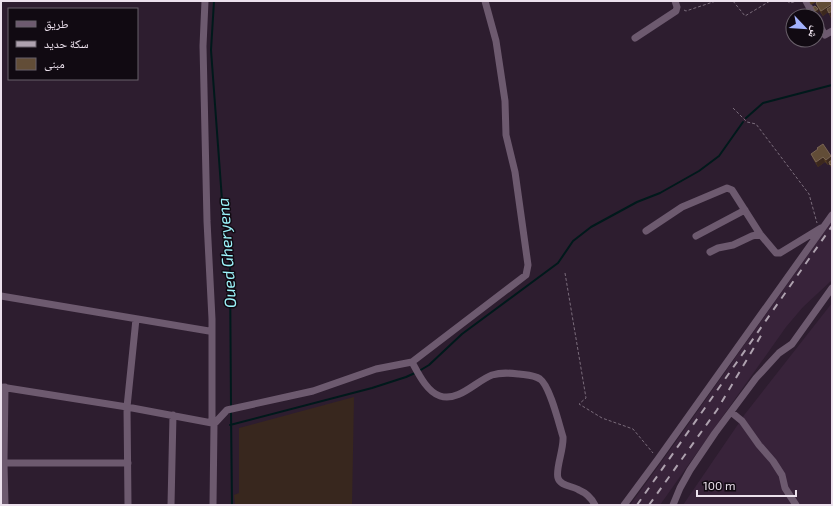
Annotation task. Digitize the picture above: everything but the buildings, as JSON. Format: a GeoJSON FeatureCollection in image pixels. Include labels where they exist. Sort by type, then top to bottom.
{"type":"FeatureCollection","features":[{"type":"Feature","properties":{"kind":"street"},"geometry":{"type":"LineString","coordinates":[[205,1],[203,46],[207,221],[212,319],[213,505]]}},
{"type":"Feature","properties":{"kind":"street"},"geometry":{"type":"LineString","coordinates":[[213,423],[227,410],[313,391],[376,369],[412,362],[526,275],[528,265],[515,172],[506,135],[505,101],[496,41],[485,1]]}},
{"type":"Feature","properties":{"kind":"street"},"geometry":{"type":"LineString","coordinates":[[635,38],[675,12],[677,9],[675,1]]}},
{"type":"Feature","properties":{"kind":"street"},"geometry":{"type":"LineString","coordinates":[[806,1],[813,8]]}},
{"type":"Feature","properties":{"kind":"street"},"geometry":{"type":"LineString","coordinates":[[646,231],[682,207],[723,188],[732,190],[760,234],[776,253],[780,253],[822,228]]}},
{"type":"Feature","properties":{"kind":"street"},"geometry":{"type":"LineString","coordinates":[[696,236],[745,210]]}},
{"type":"Feature","properties":{"kind":"street"},"geometry":{"type":"LineString","coordinates":[[624,505],[832,215]]}},
{"type":"Feature","properties":{"kind":"street"},"geometry":{"type":"LineString","coordinates":[[710,252],[718,248],[733,245],[760,234]]}},
{"type":"Feature","properties":{"kind":"street"},"geometry":{"type":"LineString","coordinates":[[673,505],[690,470],[731,412],[756,378],[779,353],[792,344],[832,288]]}},
{"type":"Feature","properties":{"kind":"street"},"geometry":{"type":"LineString","coordinates":[[1,296],[208,331]]}},
{"type":"Feature","properties":{"kind":"street"},"geometry":{"type":"LineString","coordinates":[[128,505],[126,407],[136,319]]}},
{"type":"Feature","properties":{"kind":"street"},"geometry":{"type":"LineString","coordinates":[[412,362],[432,392],[438,396],[446,397],[458,394],[487,377],[498,373],[535,376],[541,380],[548,388],[563,437],[563,448],[558,478],[562,484],[583,492],[595,505]]}},
{"type":"Feature","properties":{"kind":"street"},"geometry":{"type":"LineString","coordinates":[[5,505],[2,463],[3,387],[213,423]]}},
{"type":"Feature","properties":{"kind":"street"},"geometry":{"type":"LineString","coordinates":[[731,412],[742,421],[759,446],[773,461],[782,475],[785,488],[796,505]]}},
{"type":"Feature","properties":{"kind":"street"},"geometry":{"type":"LineString","coordinates":[[171,505],[173,415]]}},
{"type":"Feature","properties":{"kind":"street"},"geometry":{"type":"LineString","coordinates":[[2,463],[128,462]]}},
{"type":"Feature","properties":{"kind":"path"},"geometry":{"type":"LineString","coordinates":[[677,9],[686,11],[716,1]]}},
{"type":"Feature","properties":{"kind":"path"},"geometry":{"type":"LineString","coordinates":[[733,1],[745,16],[770,1]]}},
{"type":"Feature","properties":{"kind":"path"},"geometry":{"type":"LineString","coordinates":[[786,1],[790,3],[797,1]]}},
{"type":"Feature","properties":{"kind":"path"},"geometry":{"type":"LineString","coordinates":[[733,108],[747,122],[756,124],[809,194],[822,228]]}},
{"type":"Feature","properties":{"kind":"path"},"geometry":{"type":"LineString","coordinates":[[565,273],[586,398],[579,404],[602,418],[633,429],[658,459]]}},
{"type":"Feature","properties":{"kind":"shaded area"},"geometry":{"type":"Polygon","coordinates":[[[832,221],[832,280],[803,307],[786,327],[660,505],[630,505],[670,450],[832,221]]]}},
{"type":"Feature","properties":{"kind":"shaded area"},"geometry":{"type":"Polygon","coordinates":[[[832,303],[832,505],[683,505],[745,414],[832,303]]]}},
{"type":"Feature","properties":{"kind":"shaded area"},"geometry":{"type":"Polygon","coordinates":[[[354,397],[352,505],[235,505],[234,495],[239,493],[239,428],[354,397]]]}},
{"type":"Feature","properties":{"kind":"waterway","name":"Oued Gheryena"},"geometry":{"type":"LineString","coordinates":[[214,1],[211,50],[222,200],[230,265],[231,407]]}},
{"type":"Feature","properties":{"kind":"waterway"},"geometry":{"type":"LineString","coordinates":[[746,118],[763,103],[832,85]]}},
{"type":"Feature","properties":{"kind":"waterway"},"geometry":{"type":"LineString","coordinates":[[419,371],[429,365],[462,334],[558,263],[573,241],[591,227],[637,202],[660,193],[699,171],[719,156],[743,122]]}},
{"type":"Feature","properties":{"kind":"waterway"},"geometry":{"type":"LineString","coordinates":[[230,425],[372,388],[415,373]]}},
{"type":"Feature","properties":{"kind":"waterway","name":"Oued Gheryena"},"geometry":{"type":"LineString","coordinates":[[231,411],[232,505]]}},
{"type":"Feature","properties":{"kind":"railway"},"geometry":{"type":"LineString","coordinates":[[637,505],[832,226]]}},
{"type":"Feature","properties":{"kind":"railway"},"geometry":{"type":"LineString","coordinates":[[649,505],[717,410],[762,334]]}}]}
